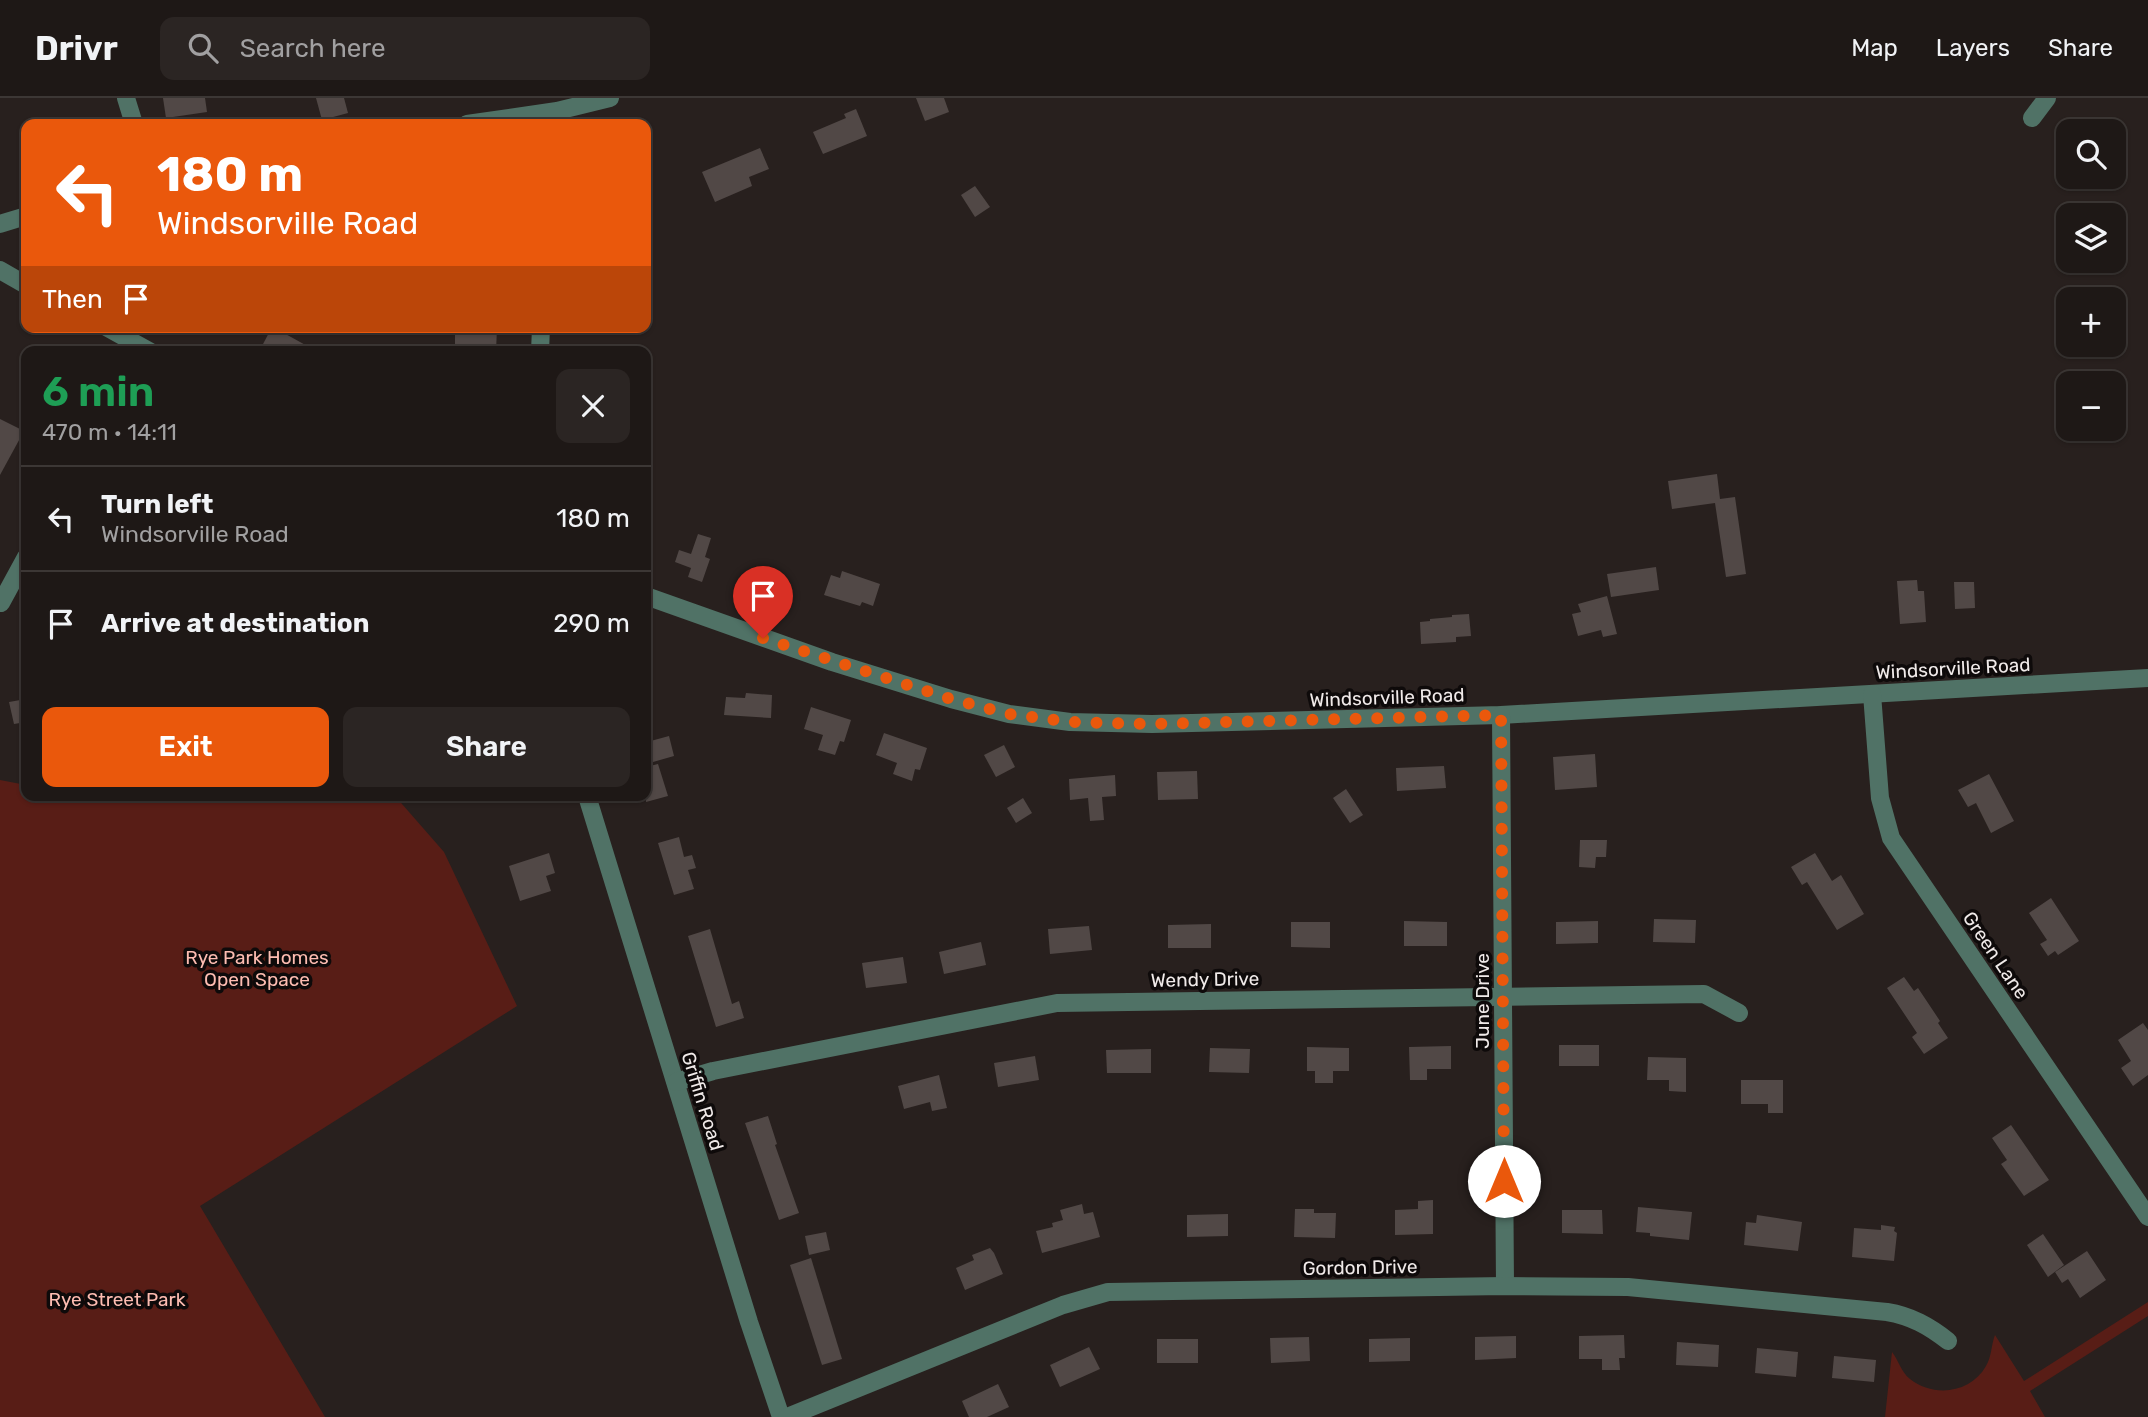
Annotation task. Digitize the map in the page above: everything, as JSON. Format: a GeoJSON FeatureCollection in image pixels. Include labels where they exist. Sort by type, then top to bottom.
{"type":"FeatureCollection","features":[{"type":"Feature","properties":{"kind":"street"},"geometry":{"type":"LineString","coordinates":[[126,98],[132,119]]}},
{"type":"Feature","properties":{"kind":"street"},"geometry":{"type":"LineString","coordinates":[[531,119],[556,117],[610,98]]}},
{"type":"Feature","properties":{"kind":"street"},"geometry":{"type":"LineString","coordinates":[[2032,118],[2046,98]]}},
{"type":"Feature","properties":{"kind":"street"},"geometry":{"type":"LineString","coordinates":[[0,224],[21,218]]}},
{"type":"Feature","properties":{"kind":"street"},"geometry":{"type":"LineString","coordinates":[[0,270],[21,282]]}},
{"type":"Feature","properties":{"kind":"street"},"geometry":{"type":"LineString","coordinates":[[116,333],[137,346]]}},
{"type":"Feature","properties":{"kind":"street"},"geometry":{"type":"LineString","coordinates":[[1,603],[21,565]]}},
{"type":"Feature","properties":{"kind":"street","name":"Windsorville Road"},"geometry":{"type":"LineString","coordinates":[[651,598],[832,662],[951,699],[1009,714],[1070,722],[1152,724],[1501,715],[2148,678]]}},
{"type":"Feature","properties":{"kind":"street","name":"Green Lane"},"geometry":{"type":"LineString","coordinates":[[1872,694],[1880,798],[1891,838],[2148,1217]]}},
{"type":"Feature","properties":{"kind":"street","name":"June Drive"},"geometry":{"type":"LineString","coordinates":[[1501,715],[1505,1286]]}},
{"type":"Feature","properties":{"kind":"street","name":"Griffin Road"},"geometry":{"type":"LineString","coordinates":[[589,801],[780,1417]]}},
{"type":"Feature","properties":{"kind":"street","name":"Wendy Drive"},"geometry":{"type":"LineString","coordinates":[[676,1082],[713,1071],[1057,1003],[1704,994],[1739,1013]]}},
{"type":"Feature","properties":{"kind":"street","name":"Gordon Drive"},"geometry":{"type":"LineString","coordinates":[[787,1417],[1063,1305],[1108,1292],[1505,1286],[1628,1287],[1887,1312],[1920,1322],[1948,1341]]}},
{"type":"Feature","properties":{"kind":"green space","name":"Rye Park Homes Open Space"},"geometry":{"type":"Polygon","coordinates":[[[0,780],[21,784],[21,801],[399,801],[444,852],[517,1006],[200,1206],[325,1417],[0,1417],[0,780]]]}},
{"type":"Feature","properties":{"kind":"green space"},"geometry":{"type":"Polygon","coordinates":[[[2148,1302],[2148,1316],[2030,1391],[2045,1417],[1885,1417],[1892,1352],[1910,1379],[1930,1389],[1951,1390],[1962,1387],[1979,1375],[1988,1362],[1995,1335],[2024,1381],[2148,1302]]]}},
{"type":"Feature","properties":{"kind":"building"},"geometry":{"type":"Polygon","coordinates":[[[163,98],[205,98],[207,112],[166,118],[163,98]]]}},
{"type":"Feature","properties":{"kind":"building"},"geometry":{"type":"Polygon","coordinates":[[[316,98],[344,98],[348,113],[322,119],[316,98]]]}},
{"type":"Feature","properties":{"kind":"building"},"geometry":{"type":"Polygon","coordinates":[[[916,98],[944,98],[949,112],[925,121],[916,98]]]}},
{"type":"Feature","properties":{"kind":"building"},"geometry":{"type":"Polygon","coordinates":[[[856,109],[867,136],[823,154],[813,132],[846,118],[844,114],[856,109]]]}},
{"type":"Feature","properties":{"kind":"building"},"geometry":{"type":"Polygon","coordinates":[[[760,148],[769,169],[749,177],[752,186],[715,202],[702,172],[760,148]]]}},
{"type":"Feature","properties":{"kind":"building"},"geometry":{"type":"Polygon","coordinates":[[[975,186],[990,207],[975,217],[961,195],[975,186]]]}},
{"type":"Feature","properties":{"kind":"building"},"geometry":{"type":"Polygon","coordinates":[[[269,333],[283,333],[307,346],[262,346],[269,333]]]}},
{"type":"Feature","properties":{"kind":"building"},"geometry":{"type":"Polygon","coordinates":[[[455,333],[497,333],[496,346],[455,346],[455,333]]]}},
{"type":"Feature","properties":{"kind":"building"},"geometry":{"type":"Polygon","coordinates":[[[0,419],[21,430],[21,436],[0,475],[0,419]]]}},
{"type":"Feature","properties":{"kind":"building"},"geometry":{"type":"Polygon","coordinates":[[[1717,474],[1720,499],[1735,497],[1746,574],[1726,577],[1715,503],[1672,509],[1668,481],[1717,474]]]}},
{"type":"Feature","properties":{"kind":"building"},"geometry":{"type":"Polygon","coordinates":[[[698,534],[711,538],[705,557],[710,559],[702,582],[688,577],[691,568],[675,562],[679,550],[691,554],[698,534]]]}},
{"type":"Feature","properties":{"kind":"building"},"geometry":{"type":"Polygon","coordinates":[[[1656,567],[1659,590],[1611,597],[1607,574],[1656,567]]]}},
{"type":"Feature","properties":{"kind":"building"},"geometry":{"type":"Polygon","coordinates":[[[842,571],[880,584],[873,606],[862,602],[860,606],[824,595],[831,575],[840,578],[842,571]]]}},
{"type":"Feature","properties":{"kind":"building"},"geometry":{"type":"Polygon","coordinates":[[[1917,580],[1918,591],[1924,591],[1926,622],[1900,624],[1897,581],[1917,580]]]}},
{"type":"Feature","properties":{"kind":"building"},"geometry":{"type":"Polygon","coordinates":[[[1954,582],[1974,582],[1975,608],[1955,609],[1954,582]]]}},
{"type":"Feature","properties":{"kind":"building"},"geometry":{"type":"Polygon","coordinates":[[[1607,596],[1617,634],[1603,637],[1601,630],[1578,636],[1572,614],[1581,612],[1578,604],[1607,596]]]}},
{"type":"Feature","properties":{"kind":"building"},"geometry":{"type":"Polygon","coordinates":[[[1469,614],[1471,636],[1456,637],[1456,642],[1421,644],[1420,622],[1469,614]]]}},
{"type":"Feature","properties":{"kind":"building"},"geometry":{"type":"Polygon","coordinates":[[[746,693],[772,695],[771,718],[724,715],[726,697],[745,698],[746,693]]]}},
{"type":"Feature","properties":{"kind":"building"},"geometry":{"type":"Polygon","coordinates":[[[21,700],[21,723],[14,724],[9,702],[21,700]]]}},
{"type":"Feature","properties":{"kind":"building"},"geometry":{"type":"Polygon","coordinates":[[[811,707],[851,720],[844,742],[840,741],[835,755],[818,750],[823,735],[804,729],[811,707]]]}},
{"type":"Feature","properties":{"kind":"building"},"geometry":{"type":"Polygon","coordinates":[[[884,733],[927,748],[920,770],[915,769],[912,781],[893,774],[897,763],[876,755],[884,733]]]}},
{"type":"Feature","properties":{"kind":"building"},"geometry":{"type":"Polygon","coordinates":[[[669,736],[674,756],[653,762],[651,741],[669,736]]]}},
{"type":"Feature","properties":{"kind":"building"},"geometry":{"type":"Polygon","coordinates":[[[1004,745],[1015,767],[996,777],[984,755],[1004,745]]]}},
{"type":"Feature","properties":{"kind":"building"},"geometry":{"type":"Polygon","coordinates":[[[1595,754],[1597,787],[1555,790],[1553,757],[1595,754]]]}},
{"type":"Feature","properties":{"kind":"building"},"geometry":{"type":"Polygon","coordinates":[[[658,764],[668,796],[651,801],[651,766],[658,764]]]}},
{"type":"Feature","properties":{"kind":"building"},"geometry":{"type":"Polygon","coordinates":[[[1444,766],[1446,788],[1397,791],[1396,768],[1444,766]]]}},
{"type":"Feature","properties":{"kind":"building"},"geometry":{"type":"Polygon","coordinates":[[[1197,771],[1198,799],[1158,800],[1157,772],[1197,771]]]}},
{"type":"Feature","properties":{"kind":"building"},"geometry":{"type":"Polygon","coordinates":[[[1989,774],[2014,821],[1991,833],[1976,803],[1968,807],[1958,790],[1989,774]]]}},
{"type":"Feature","properties":{"kind":"building"},"geometry":{"type":"Polygon","coordinates":[[[1115,775],[1116,796],[1102,797],[1104,820],[1090,821],[1088,798],[1070,800],[1069,779],[1115,775]]]}},
{"type":"Feature","properties":{"kind":"building"},"geometry":{"type":"Polygon","coordinates":[[[1346,789],[1363,815],[1350,823],[1333,798],[1346,789]]]}},
{"type":"Feature","properties":{"kind":"building"},"geometry":{"type":"Polygon","coordinates":[[[1023,798],[1032,813],[1016,823],[1007,808],[1023,798]]]}},
{"type":"Feature","properties":{"kind":"building"},"geometry":{"type":"Polygon","coordinates":[[[679,837],[684,857],[692,855],[696,868],[688,870],[694,889],[674,895],[658,843],[679,837]]]}},
{"type":"Feature","properties":{"kind":"building"},"geometry":{"type":"Polygon","coordinates":[[[1580,840],[1607,840],[1606,857],[1596,857],[1595,868],[1579,867],[1580,840]]]}},
{"type":"Feature","properties":{"kind":"building"},"geometry":{"type":"Polygon","coordinates":[[[549,853],[555,873],[546,876],[551,891],[520,901],[509,866],[549,853]]]}},
{"type":"Feature","properties":{"kind":"building"},"geometry":{"type":"Polygon","coordinates":[[[1815,853],[1832,881],[1841,875],[1864,914],[1837,930],[1807,882],[1802,885],[1791,867],[1815,853]]]}},
{"type":"Feature","properties":{"kind":"building"},"geometry":{"type":"Polygon","coordinates":[[[2051,898],[2079,941],[2058,955],[2055,951],[2048,956],[2040,944],[2047,940],[2029,913],[2051,898]]]}},
{"type":"Feature","properties":{"kind":"building"},"geometry":{"type":"Polygon","coordinates":[[[1654,919],[1696,920],[1695,943],[1653,942],[1654,919]]]}},
{"type":"Feature","properties":{"kind":"building"},"geometry":{"type":"Polygon","coordinates":[[[1404,921],[1447,922],[1447,946],[1404,946],[1404,921]]]}},
{"type":"Feature","properties":{"kind":"building"},"geometry":{"type":"Polygon","coordinates":[[[1598,921],[1598,943],[1556,944],[1556,922],[1598,921]]]}},
{"type":"Feature","properties":{"kind":"building"},"geometry":{"type":"Polygon","coordinates":[[[1291,922],[1330,922],[1330,948],[1291,947],[1291,922]]]}},
{"type":"Feature","properties":{"kind":"building"},"geometry":{"type":"Polygon","coordinates":[[[1211,924],[1211,948],[1168,948],[1168,925],[1211,924]]]}},
{"type":"Feature","properties":{"kind":"building"},"geometry":{"type":"Polygon","coordinates":[[[1089,926],[1092,950],[1050,954],[1048,929],[1089,926]]]}},
{"type":"Feature","properties":{"kind":"building"},"geometry":{"type":"Polygon","coordinates":[[[710,929],[732,1004],[739,1001],[744,1018],[716,1027],[688,936],[710,929]]]}},
{"type":"Feature","properties":{"kind":"building"},"geometry":{"type":"Polygon","coordinates":[[[981,942],[986,965],[944,974],[939,952],[981,942]]]}},
{"type":"Feature","properties":{"kind":"building"},"geometry":{"type":"Polygon","coordinates":[[[903,957],[907,983],[866,988],[862,963],[903,957]]]}},
{"type":"Feature","properties":{"kind":"building"},"geometry":{"type":"Polygon","coordinates":[[[1904,977],[1914,991],[1918,988],[1948,1038],[1924,1054],[1912,1037],[1917,1033],[1887,988],[1904,977]]]}},
{"type":"Feature","properties":{"kind":"building"},"geometry":{"type":"Polygon","coordinates":[[[2143,1023],[2148,1030],[2148,1075],[2133,1086],[2121,1068],[2131,1061],[2118,1040],[2143,1023]]]}},
{"type":"Feature","properties":{"kind":"building"},"geometry":{"type":"Polygon","coordinates":[[[1559,1045],[1599,1045],[1599,1066],[1559,1066],[1559,1045]]]}},
{"type":"Feature","properties":{"kind":"building"},"geometry":{"type":"Polygon","coordinates":[[[1451,1046],[1451,1069],[1427,1069],[1427,1080],[1410,1080],[1409,1047],[1451,1046]]]}},
{"type":"Feature","properties":{"kind":"building"},"geometry":{"type":"Polygon","coordinates":[[[1307,1047],[1349,1048],[1349,1071],[1333,1071],[1333,1083],[1315,1083],[1315,1071],[1307,1071],[1307,1047]]]}},
{"type":"Feature","properties":{"kind":"building"},"geometry":{"type":"Polygon","coordinates":[[[1210,1048],[1250,1049],[1249,1073],[1209,1072],[1210,1048]]]}},
{"type":"Feature","properties":{"kind":"building"},"geometry":{"type":"Polygon","coordinates":[[[1151,1049],[1151,1073],[1107,1073],[1106,1050],[1151,1049]]]}},
{"type":"Feature","properties":{"kind":"building"},"geometry":{"type":"Polygon","coordinates":[[[1035,1056],[1039,1080],[998,1087],[994,1063],[1035,1056]]]}},
{"type":"Feature","properties":{"kind":"building"},"geometry":{"type":"Polygon","coordinates":[[[1648,1057],[1686,1058],[1686,1092],[1669,1091],[1669,1080],[1647,1080],[1648,1057]]]}},
{"type":"Feature","properties":{"kind":"building"},"geometry":{"type":"Polygon","coordinates":[[[939,1075],[947,1108],[932,1111],[930,1102],[904,1109],[898,1086],[939,1075]]]}},
{"type":"Feature","properties":{"kind":"building"},"geometry":{"type":"Polygon","coordinates":[[[1741,1080],[1783,1080],[1783,1113],[1768,1113],[1768,1104],[1741,1104],[1741,1080]]]}},
{"type":"Feature","properties":{"kind":"building"},"geometry":{"type":"Polygon","coordinates":[[[768,1116],[777,1144],[775,1145],[799,1213],[779,1220],[745,1123],[768,1116]]]}},
{"type":"Feature","properties":{"kind":"building"},"geometry":{"type":"Polygon","coordinates":[[[2011,1125],[2049,1180],[2024,1196],[2001,1164],[2007,1160],[1992,1138],[2011,1125]]]}},
{"type":"Feature","properties":{"kind":"building"},"geometry":{"type":"Polygon","coordinates":[[[1433,1200],[1433,1234],[1395,1235],[1395,1210],[1418,1209],[1418,1201],[1433,1200]]]}},
{"type":"Feature","properties":{"kind":"building"},"geometry":{"type":"Polygon","coordinates":[[[1082,1204],[1084,1214],[1093,1212],[1100,1237],[1042,1253],[1036,1231],[1053,1227],[1052,1223],[1063,1220],[1060,1210],[1082,1204]]]}},
{"type":"Feature","properties":{"kind":"building"},"geometry":{"type":"Polygon","coordinates":[[[1638,1207],[1692,1212],[1689,1240],[1636,1232],[1638,1207]]]}},
{"type":"Feature","properties":{"kind":"building"},"geometry":{"type":"Polygon","coordinates":[[[1295,1209],[1314,1209],[1314,1213],[1336,1213],[1335,1238],[1294,1237],[1295,1209]]]}},
{"type":"Feature","properties":{"kind":"building"},"geometry":{"type":"Polygon","coordinates":[[[1562,1210],[1602,1210],[1603,1234],[1562,1233],[1562,1210]]]}},
{"type":"Feature","properties":{"kind":"building"},"geometry":{"type":"Polygon","coordinates":[[[1228,1214],[1228,1236],[1187,1237],[1187,1215],[1228,1214]]]}},
{"type":"Feature","properties":{"kind":"building"},"geometry":{"type":"Polygon","coordinates":[[[1757,1215],[1802,1222],[1798,1251],[1744,1245],[1746,1222],[1756,1223],[1757,1215]]]}},
{"type":"Feature","properties":{"kind":"building"},"geometry":{"type":"Polygon","coordinates":[[[1881,1225],[1895,1227],[1894,1231],[1897,1233],[1894,1261],[1852,1257],[1854,1228],[1881,1230],[1881,1225]]]}},
{"type":"Feature","properties":{"kind":"building"},"geometry":{"type":"Polygon","coordinates":[[[826,1232],[830,1250],[809,1255],[805,1236],[826,1232]]]}},
{"type":"Feature","properties":{"kind":"building"},"geometry":{"type":"Polygon","coordinates":[[[2043,1234],[2064,1265],[2048,1277],[2027,1245],[2043,1234]]]}},
{"type":"Feature","properties":{"kind":"building"},"geometry":{"type":"Polygon","coordinates":[[[990,1248],[1003,1274],[965,1290],[956,1268],[974,1260],[972,1255],[990,1248]]]}},
{"type":"Feature","properties":{"kind":"building"},"geometry":{"type":"Polygon","coordinates":[[[2087,1251],[2106,1280],[2080,1298],[2068,1279],[2062,1283],[2055,1272],[2087,1251]]]}},
{"type":"Feature","properties":{"kind":"building"},"geometry":{"type":"Polygon","coordinates":[[[811,1258],[842,1359],[822,1365],[790,1265],[811,1258]]]}},
{"type":"Feature","properties":{"kind":"building"},"geometry":{"type":"Polygon","coordinates":[[[1624,1335],[1625,1358],[1619,1358],[1620,1370],[1602,1370],[1602,1359],[1579,1359],[1579,1336],[1624,1335]]]}},
{"type":"Feature","properties":{"kind":"building"},"geometry":{"type":"Polygon","coordinates":[[[1516,1336],[1516,1358],[1475,1360],[1475,1337],[1516,1336]]]}},
{"type":"Feature","properties":{"kind":"building"},"geometry":{"type":"Polygon","coordinates":[[[1309,1337],[1310,1361],[1271,1363],[1270,1338],[1309,1337]]]}},
{"type":"Feature","properties":{"kind":"building"},"geometry":{"type":"Polygon","coordinates":[[[1410,1338],[1410,1361],[1369,1362],[1369,1339],[1410,1338]]]}},
{"type":"Feature","properties":{"kind":"building"},"geometry":{"type":"Polygon","coordinates":[[[1157,1339],[1198,1339],[1198,1363],[1157,1363],[1157,1339]]]}},
{"type":"Feature","properties":{"kind":"building"},"geometry":{"type":"Polygon","coordinates":[[[1677,1342],[1719,1345],[1718,1367],[1676,1365],[1677,1342]]]}},
{"type":"Feature","properties":{"kind":"building"},"geometry":{"type":"Polygon","coordinates":[[[1089,1347],[1100,1369],[1060,1387],[1050,1365],[1089,1347]]]}},
{"type":"Feature","properties":{"kind":"building"},"geometry":{"type":"Polygon","coordinates":[[[1757,1348],[1798,1352],[1796,1377],[1755,1373],[1757,1348]]]}},
{"type":"Feature","properties":{"kind":"building"},"geometry":{"type":"Polygon","coordinates":[[[1834,1356],[1876,1360],[1874,1382],[1832,1378],[1834,1356]]]}},
{"type":"Feature","properties":{"kind":"building"},"geometry":{"type":"Polygon","coordinates":[[[998,1384],[1009,1407],[987,1417],[969,1417],[962,1401],[998,1384]]]}},
{"type":"Feature","properties":{"kind":"route"},"geometry":{"type":"LineString","coordinates":[[763,638],[951,699],[1009,714],[1070,722],[1152,724],[1501,715],[1504,1181]]}},
{"type":"Feature","properties":{"kind":"park label","name":"Rye Street Park"},"geometry":{"type":"Point","coordinates":[117,1299]}}]}
